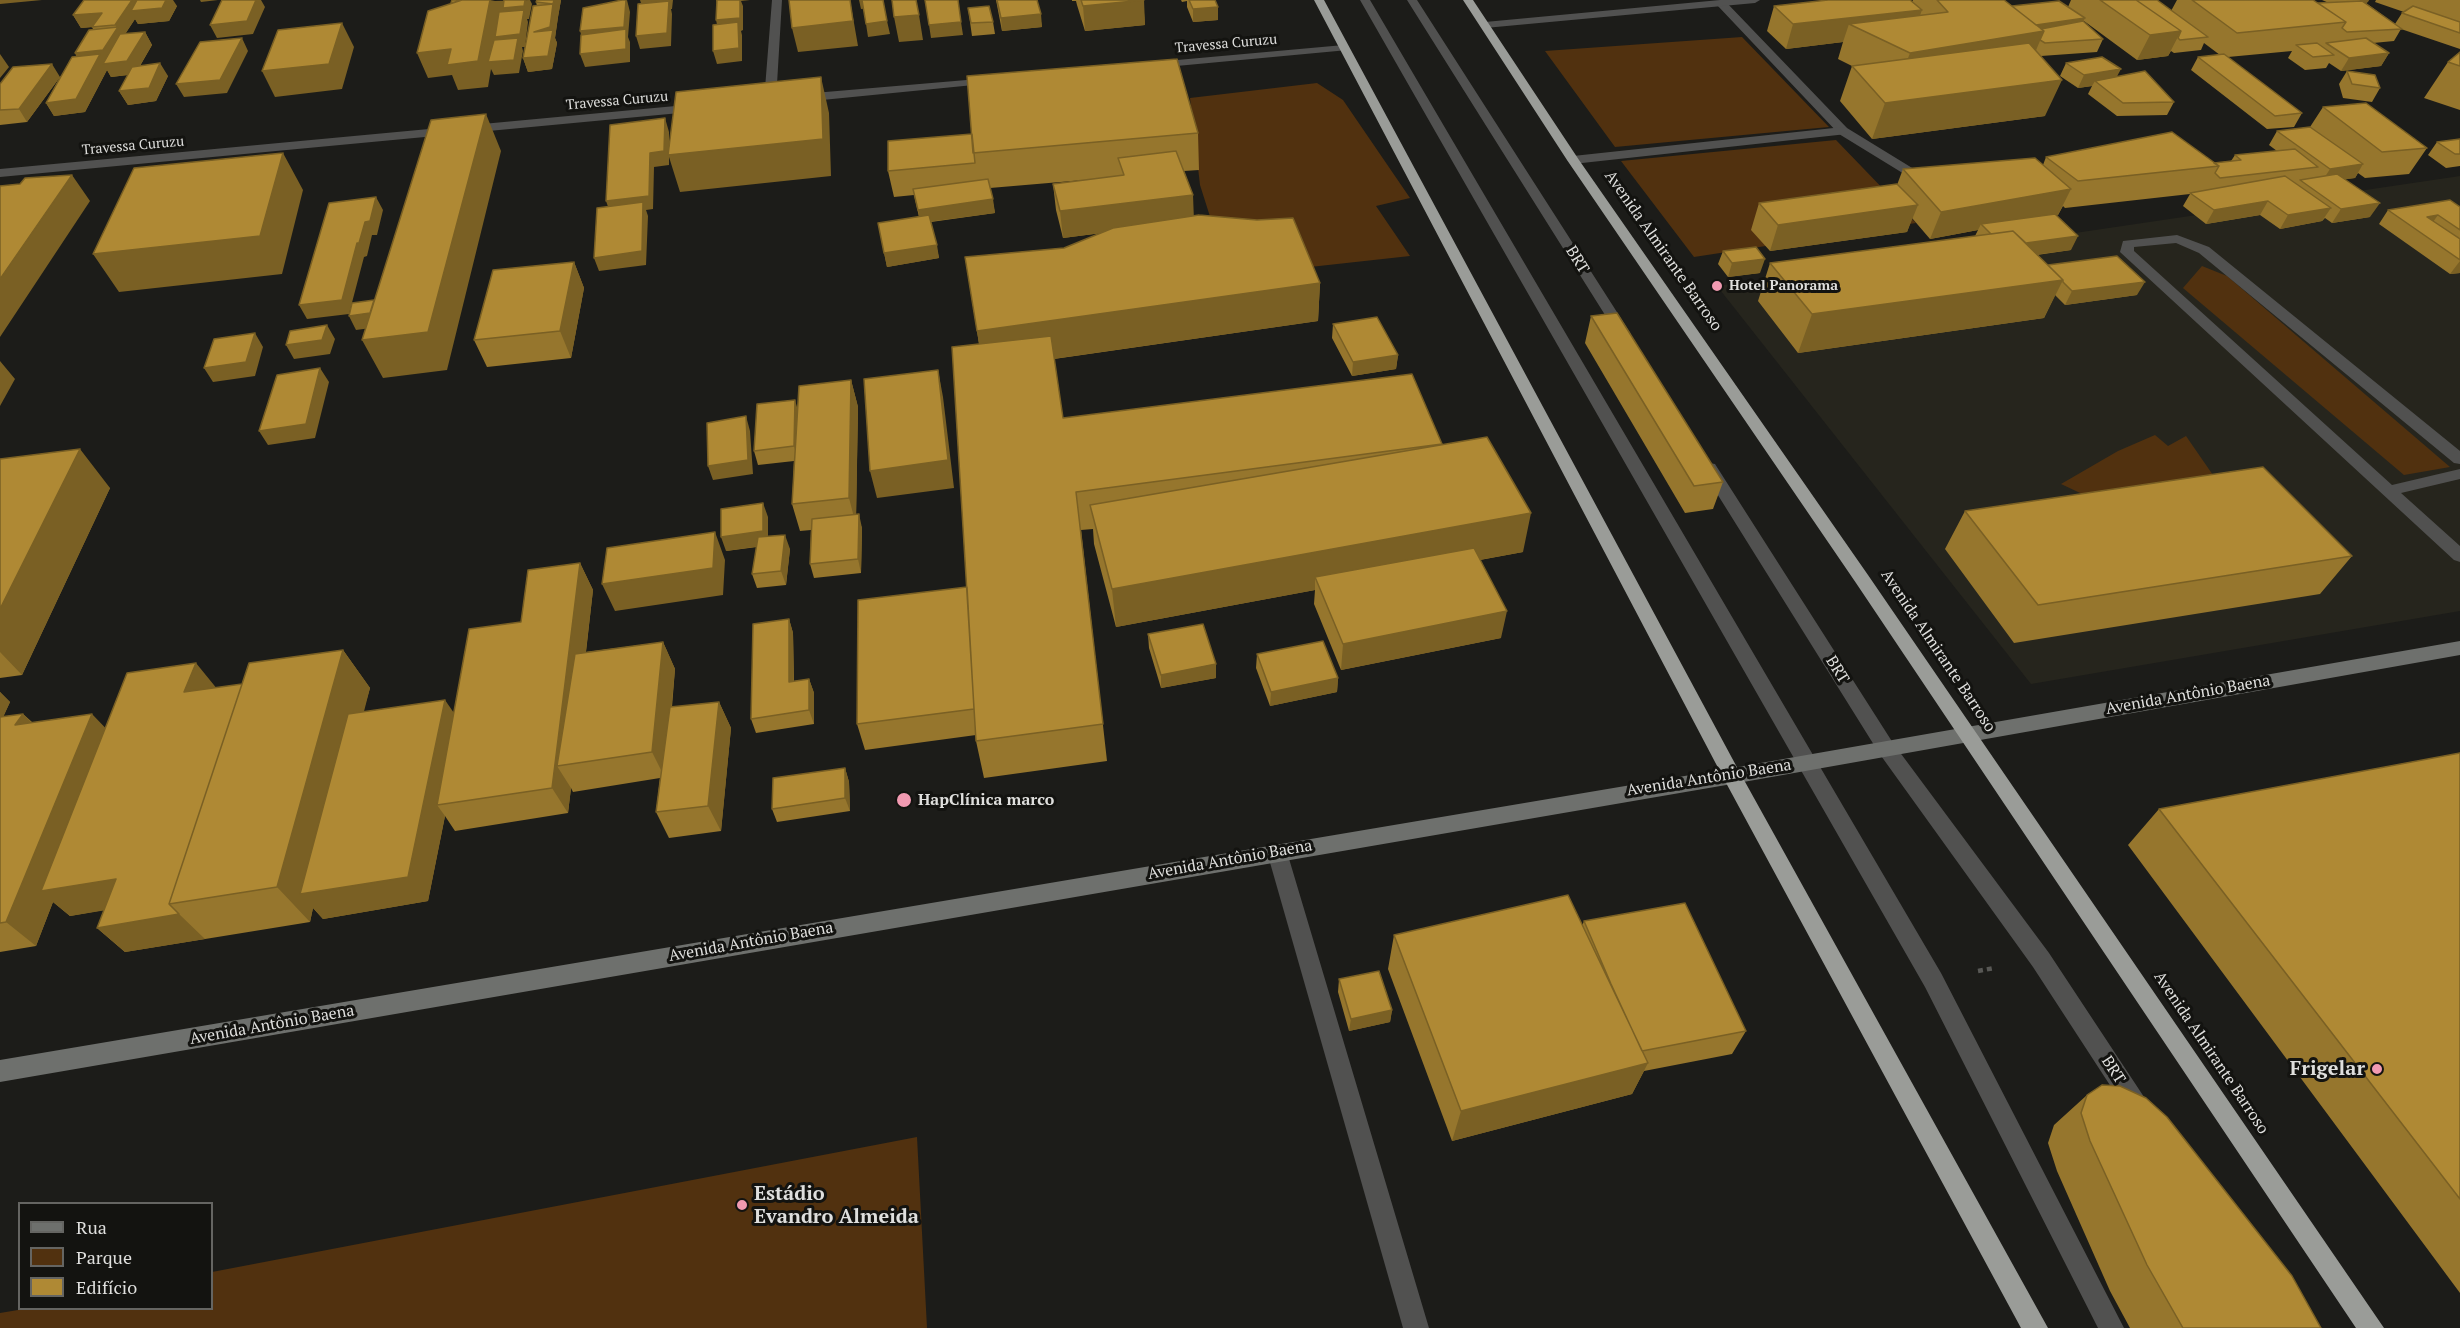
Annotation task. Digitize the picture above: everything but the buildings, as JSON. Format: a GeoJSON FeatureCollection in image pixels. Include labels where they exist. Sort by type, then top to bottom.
{"type":"FeatureCollection","features":[{"type":"Feature","properties":{"kind":"highway"},"geometry":{"type":"LineString","coordinates":[[1318,0],[1732,776],[2035,1328]]}},
{"type":"Feature","properties":{"kind":"highway","name":"Avenida Almirante Barroso"},"geometry":{"type":"LineString","coordinates":[[1468,0],[1573,160],[2371,1328]]}},
{"type":"Feature","properties":{"kind":"street"},"geometry":{"type":"LineString","coordinates":[[777,0],[776,101],[1005,79]]}},
{"type":"Feature","properties":{"kind":"street"},"geometry":{"type":"LineString","coordinates":[[1365,0],[1933,980],[2111,1328]]}},
{"type":"Feature","properties":{"kind":"street","name":"BRT"},"geometry":{"type":"LineString","coordinates":[[1412,0],[1634,350]]}},
{"type":"Feature","properties":{"kind":"street"},"geometry":{"type":"LineString","coordinates":[[1485,25],[1755,0]]}},
{"type":"Feature","properties":{"kind":"street"},"geometry":{"type":"LineString","coordinates":[[1721,3],[1844,130],[1918,177],[1935,182]]}},
{"type":"Feature","properties":{"kind":"street","name":"Travessa Curuzu"},"geometry":{"type":"LineString","coordinates":[[1145,66],[1344,48]]}},
{"type":"Feature","properties":{"kind":"street","name":"Travessa Curuzu"},"geometry":{"type":"LineString","coordinates":[[0,173],[711,107]]}},
{"type":"Feature","properties":{"kind":"street"},"geometry":{"type":"LineString","coordinates":[[1573,160],[1844,130]]}},
{"type":"Feature","properties":{"kind":"street"},"geometry":{"type":"LineString","coordinates":[[2460,459],[2204,250],[2177,239],[2128,244],[2127,252],[2460,556]]}},
{"type":"Feature","properties":{"kind":"street","name":"BRT"},"geometry":{"type":"LineString","coordinates":[[1704,460],[1886,748],[2041,960],[2150,1127]]}},
{"type":"Feature","properties":{"kind":"street"},"geometry":{"type":"LineString","coordinates":[[2389,491],[2460,474]]}},
{"type":"Feature","properties":{"kind":"street","name":"Avenida Antônio Baena"},"geometry":{"type":"LineString","coordinates":[[0,1071],[1732,776],[2460,648]]}},
{"type":"Feature","properties":{"kind":"street"},"geometry":{"type":"LineString","coordinates":[[1277,852],[1416,1328]]}},
{"type":"Feature","properties":{"kind":"path"},"geometry":{"type":"LineString","coordinates":[[1933,980],[2041,960]]}},
{"type":"Feature","properties":{"kind":"shaded area"},"geometry":{"type":"Polygon","coordinates":[[[2460,176],[2460,611],[2031,684],[1717,286],[2460,176]]]}},
{"type":"Feature","properties":{"kind":"green space"},"geometry":{"type":"Polygon","coordinates":[[[1742,37],[1829,127],[1615,147],[1545,51],[1742,37]]]}},
{"type":"Feature","properties":{"kind":"green space"},"geometry":{"type":"Polygon","coordinates":[[[1317,83],[1343,100],[1410,198],[1376,206],[1410,256],[1310,267],[1219,245],[1200,185],[1190,98],[1317,83]]]}},
{"type":"Feature","properties":{"kind":"green space"},"geometry":{"type":"Polygon","coordinates":[[[1836,140],[1916,223],[1694,257],[1621,161],[1836,140]]]}},
{"type":"Feature","properties":{"kind":"green space"},"geometry":{"type":"Polygon","coordinates":[[[2202,266],[2227,276],[2450,467],[2404,475],[2183,288],[2202,266]]]}},
{"type":"Feature","properties":{"kind":"green space"},"geometry":{"type":"Polygon","coordinates":[[[2155,435],[2168,446],[2186,436],[2215,478],[2127,515],[2061,484],[2118,451],[2155,435]]]}},
{"type":"Feature","properties":{"kind":"green space","name":"Estádio Evandro Almeida"},"geometry":{"type":"Polygon","coordinates":[[[917,1137],[927,1328],[0,1328],[0,1313],[18,1310],[213,1310],[213,1272],[917,1137]]]}},
{"type":"Feature","properties":{"kind":"place","name":"Hotel Panorama"},"geometry":{"type":"Point","coordinates":[1717,286]}},
{"type":"Feature","properties":{"kind":"place","name":"HapClínica marco"},"geometry":{"type":"Point","coordinates":[904,800]}},
{"type":"Feature","properties":{"kind":"place","name":"Frigelar"},"geometry":{"type":"Point","coordinates":[2377,1069]}},
{"type":"Feature","properties":{"kind":"place","name":"Estádio Evandro Almeida"},"geometry":{"type":"Point","coordinates":[742,1205]}}]}
